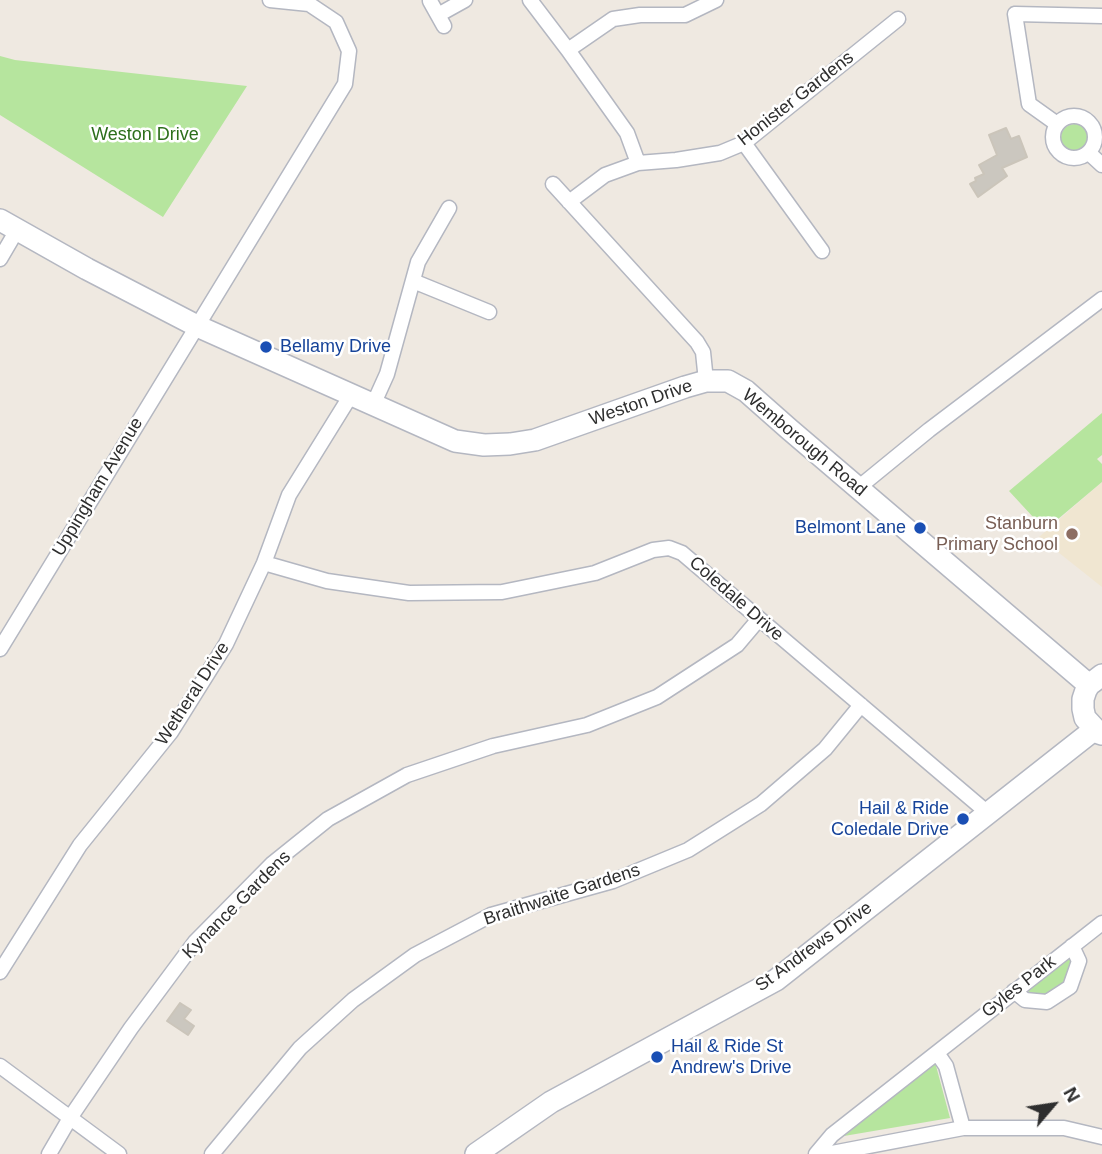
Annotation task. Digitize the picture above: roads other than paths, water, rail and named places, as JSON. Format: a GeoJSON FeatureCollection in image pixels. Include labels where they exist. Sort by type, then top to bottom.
{"type":"FeatureCollection","features":[{"type":"Feature","properties":{"kind":"street"},"geometry":{"type":"LineString","coordinates":[[197,326],[345,84],[349,51],[336,22],[309,4],[270,0]]}},
{"type":"Feature","properties":{"kind":"street"},"geometry":{"type":"LineString","coordinates":[[430,1],[441,21],[465,0]]}},
{"type":"Feature","properties":{"kind":"street"},"geometry":{"type":"LineString","coordinates":[[530,0],[628,133],[638,163]]}},
{"type":"Feature","properties":{"kind":"street"},"geometry":{"type":"LineString","coordinates":[[568,50],[613,19],[640,15],[685,15],[716,0]]}},
{"type":"Feature","properties":{"kind":"street"},"geometry":{"type":"LineString","coordinates":[[1057,124],[1029,104],[1015,14],[1102,16]]}},
{"type":"Feature","properties":{"kind":"street","name":"Honister Gardens"},"geometry":{"type":"LineString","coordinates":[[569,202],[606,175],[638,163],[720,153],[744,143],[898,19]]}},
{"type":"Feature","properties":{"kind":"street"},"geometry":{"type":"LineString","coordinates":[[1076,116],[1089,121],[1093,127],[1093,147],[1083,157],[1063,155],[1054,144],[1057,124],[1062,119],[1076,116]]}},
{"type":"Feature","properties":{"kind":"street"},"geometry":{"type":"LineString","coordinates":[[744,143],[822,251]]}},
{"type":"Feature","properties":{"kind":"street"},"geometry":{"type":"LineString","coordinates":[[1088,153],[1102,165]]}},
{"type":"Feature","properties":{"kind":"street"},"geometry":{"type":"LineString","coordinates":[[553,184],[697,342],[703,352],[706,381]]}},
{"type":"Feature","properties":{"kind":"street"},"geometry":{"type":"LineString","coordinates":[[373,405],[397,344],[418,262],[449,208]]}},
{"type":"Feature","properties":{"kind":"street"},"geometry":{"type":"LineString","coordinates":[[0,259],[8,225]]}},
{"type":"Feature","properties":{"kind":"street","name":"Weston Drive"},"geometry":{"type":"LineString","coordinates":[[8,225],[197,326],[455,441],[484,445],[534,440],[706,381]]}},
{"type":"Feature","properties":{"kind":"street"},"geometry":{"type":"LineString","coordinates":[[412,281],[489,312]]}},
{"type":"Feature","properties":{"kind":"street"},"geometry":{"type":"LineString","coordinates":[[858,488],[929,430],[1102,299]]}},
{"type":"Feature","properties":{"kind":"street","name":"Uppingham Avenue"},"geometry":{"type":"LineString","coordinates":[[0,649],[197,326]]}},
{"type":"Feature","properties":{"kind":"street","name":"Wemborough Road"},"geometry":{"type":"LineString","coordinates":[[706,381],[727,381],[746,391],[858,488],[1095,680]]}},
{"type":"Feature","properties":{"kind":"street","name":"Wetheral Drive"},"geometry":{"type":"LineString","coordinates":[[0,972],[80,845],[172,733],[226,644],[264,563],[289,495],[351,395]]}},
{"type":"Feature","properties":{"kind":"street","name":"Coledale Drive"},"geometry":{"type":"LineString","coordinates":[[264,563],[327,581],[409,593],[502,592],[595,573],[653,550],[668,548],[682,553],[989,814]]}},
{"type":"Feature","properties":{"kind":"street","name":"Kynance Gardens"},"geometry":{"type":"LineString","coordinates":[[49,1154],[131,1028],[195,942],[272,864],[328,819],[407,775],[493,746],[587,725],[657,697],[737,645],[759,619]]}},
{"type":"Feature","properties":{"kind":"street"},"geometry":{"type":"LineString","coordinates":[[1095,680],[1083,699],[1083,709],[1085,718],[1099,732]]}},
{"type":"Feature","properties":{"kind":"street","name":"Braithwaite Gardens"},"geometry":{"type":"LineString","coordinates":[[212,1154],[300,1048],[353,1000],[415,955],[491,915],[613,881],[688,850],[761,804],[825,749],[861,705]]}},
{"type":"Feature","properties":{"kind":"street","name":"St Andrews Drive"},"geometry":{"type":"LineString","coordinates":[[475,1154],[551,1102],[776,980],[1099,732]]}},
{"type":"Feature","properties":{"kind":"street","name":"Gyles Park"},"geometry":{"type":"LineString","coordinates":[[816,1154],[832,1135],[1102,923]]}},
{"type":"Feature","properties":{"kind":"street"},"geometry":{"type":"LineString","coordinates":[[1014,991],[1025,1000],[1047,1002],[1070,987],[1079,961],[1072,946]]}},
{"type":"Feature","properties":{"kind":"street"},"geometry":{"type":"LineString","coordinates":[[937,1053],[946,1066],[963,1128]]}},
{"type":"Feature","properties":{"kind":"street"},"geometry":{"type":"LineString","coordinates":[[0,1066],[119,1154]]}},
{"type":"Feature","properties":{"kind":"street"},"geometry":{"type":"LineString","coordinates":[[827,1154],[963,1128],[1064,1128],[1102,1137]]}},
{"type":"Feature","properties":{"kind":"place","name":"Bellamy Drive"},"geometry":{"type":"Point","coordinates":[266,347]}},
{"type":"Feature","properties":{"kind":"place","name":"Belmont Lane"},"geometry":{"type":"Point","coordinates":[920,528]}},
{"type":"Feature","properties":{"kind":"place","name":"Stanburn Primary School"},"geometry":{"type":"Point","coordinates":[1072,534]}},
{"type":"Feature","properties":{"kind":"place","name":"Hail & Ride Coledale Drive"},"geometry":{"type":"Point","coordinates":[963,819]}},
{"type":"Feature","properties":{"kind":"place","name":"Hail & Ride St Andrew's Drive"},"geometry":{"type":"Point","coordinates":[657,1057]}}]}
